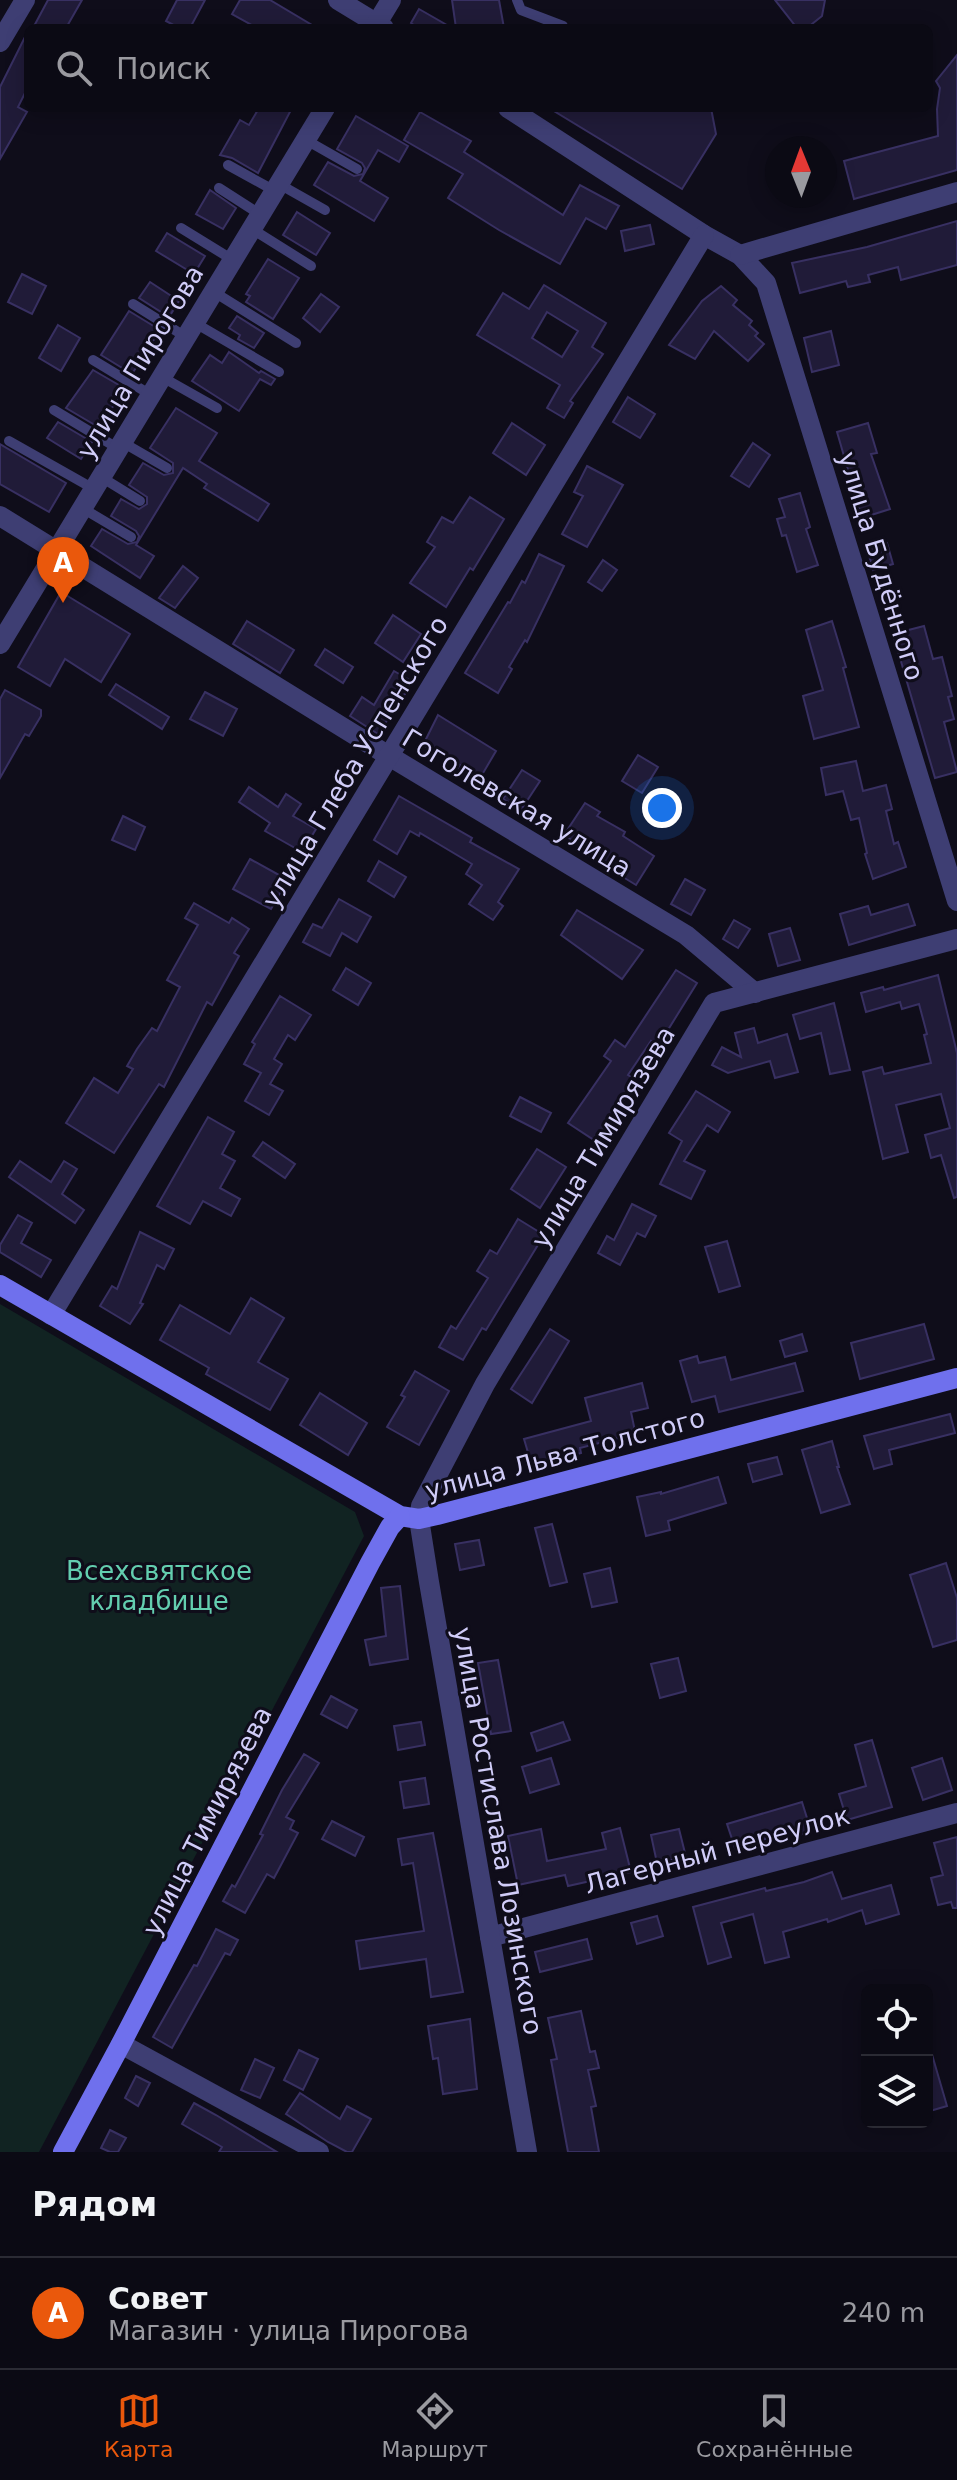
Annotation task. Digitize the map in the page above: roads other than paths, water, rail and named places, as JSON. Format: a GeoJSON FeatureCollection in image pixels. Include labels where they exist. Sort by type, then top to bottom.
{"type":"FeatureCollection","features":[{"type":"Feature","properties":{"kind":"street"},"geometry":{"type":"LineString","coordinates":[[0,42],[25,0]]}},
{"type":"Feature","properties":{"kind":"street"},"geometry":{"type":"LineString","coordinates":[[338,0],[375,24]]}},
{"type":"Feature","properties":{"kind":"street"},"geometry":{"type":"LineString","coordinates":[[379,24],[391,0]]}},
{"type":"Feature","properties":{"kind":"street","name":"улица Пирогова"},"geometry":{"type":"LineString","coordinates":[[0,644],[323,112]]}},
{"type":"Feature","properties":{"kind":"street","name":"улица Будённого"},"geometry":{"type":"LineString","coordinates":[[514,112],[740,255],[766,283],[957,901]]}},
{"type":"Feature","properties":{"kind":"street"},"geometry":{"type":"LineString","coordinates":[[740,255],[957,192]]}},
{"type":"Feature","properties":{"kind":"street","name":"улица Глеба Успенского"},"geometry":{"type":"LineString","coordinates":[[51,1315],[704,235]]}},
{"type":"Feature","properties":{"kind":"street","name":"Гоголевская улица"},"geometry":{"type":"LineString","coordinates":[[0,516],[686,935],[755,993]]}},
{"type":"Feature","properties":{"kind":"street","name":"улица Тимирязева"},"geometry":{"type":"LineString","coordinates":[[63,2152],[390,1527],[410,1518],[421,1506],[485,1384],[714,1003],[957,939]]}},
{"type":"Feature","properties":{"kind":"street","name":"улица Льва Толстого"},"geometry":{"type":"LineString","coordinates":[[0,1285],[410,1518],[957,1378]]}},
{"type":"Feature","properties":{"kind":"street","name":"улица Ростислава Лозинского"},"geometry":{"type":"LineString","coordinates":[[410,1518],[490,1937],[527,2152]]}},
{"type":"Feature","properties":{"kind":"street","name":"Лагерный переулок"},"geometry":{"type":"LineString","coordinates":[[490,1937],[957,1813]]}},
{"type":"Feature","properties":{"kind":"street"},"geometry":{"type":"LineString","coordinates":[[121,2044],[319,2152]]}},
{"type":"Feature","properties":{"kind":"lane"},"geometry":{"type":"LineString","coordinates":[[517,0],[521,10],[558,24]]}},
{"type":"Feature","properties":{"kind":"lane"},"geometry":{"type":"LineString","coordinates":[[306,140],[357,169]]}},
{"type":"Feature","properties":{"kind":"lane"},"geometry":{"type":"LineString","coordinates":[[228,165],[325,210]]}},
{"type":"Feature","properties":{"kind":"lane"},"geometry":{"type":"LineString","coordinates":[[219,188],[311,266]]}},
{"type":"Feature","properties":{"kind":"lane"},"geometry":{"type":"LineString","coordinates":[[181,228],[233,260]]}},
{"type":"Feature","properties":{"kind":"lane"},"geometry":{"type":"LineString","coordinates":[[214,292],[296,343]]}},
{"type":"Feature","properties":{"kind":"lane"},"geometry":{"type":"LineString","coordinates":[[133,304],[279,372]]}},
{"type":"Feature","properties":{"kind":"lane"},"geometry":{"type":"LineString","coordinates":[[93,360],[151,395]]}},
{"type":"Feature","properties":{"kind":"lane"},"geometry":{"type":"LineString","coordinates":[[162,377],[217,408]]}},
{"type":"Feature","properties":{"kind":"lane"},"geometry":{"type":"LineString","coordinates":[[54,410],[167,468]]}},
{"type":"Feature","properties":{"kind":"lane"},"geometry":{"type":"LineString","coordinates":[[9,441],[140,501]]}},
{"type":"Feature","properties":{"kind":"lane"},"geometry":{"type":"LineString","coordinates":[[82,508],[131,537]]}},
{"type":"Feature","properties":{"kind":"place","name":"Совет"},"geometry":{"type":"Point","coordinates":[63,603]}},
{"type":"Feature","properties":{"kind":"park label","name":"Всехсвятское кладбище"},"geometry":{"type":"Point","coordinates":[159,1586]}}]}
